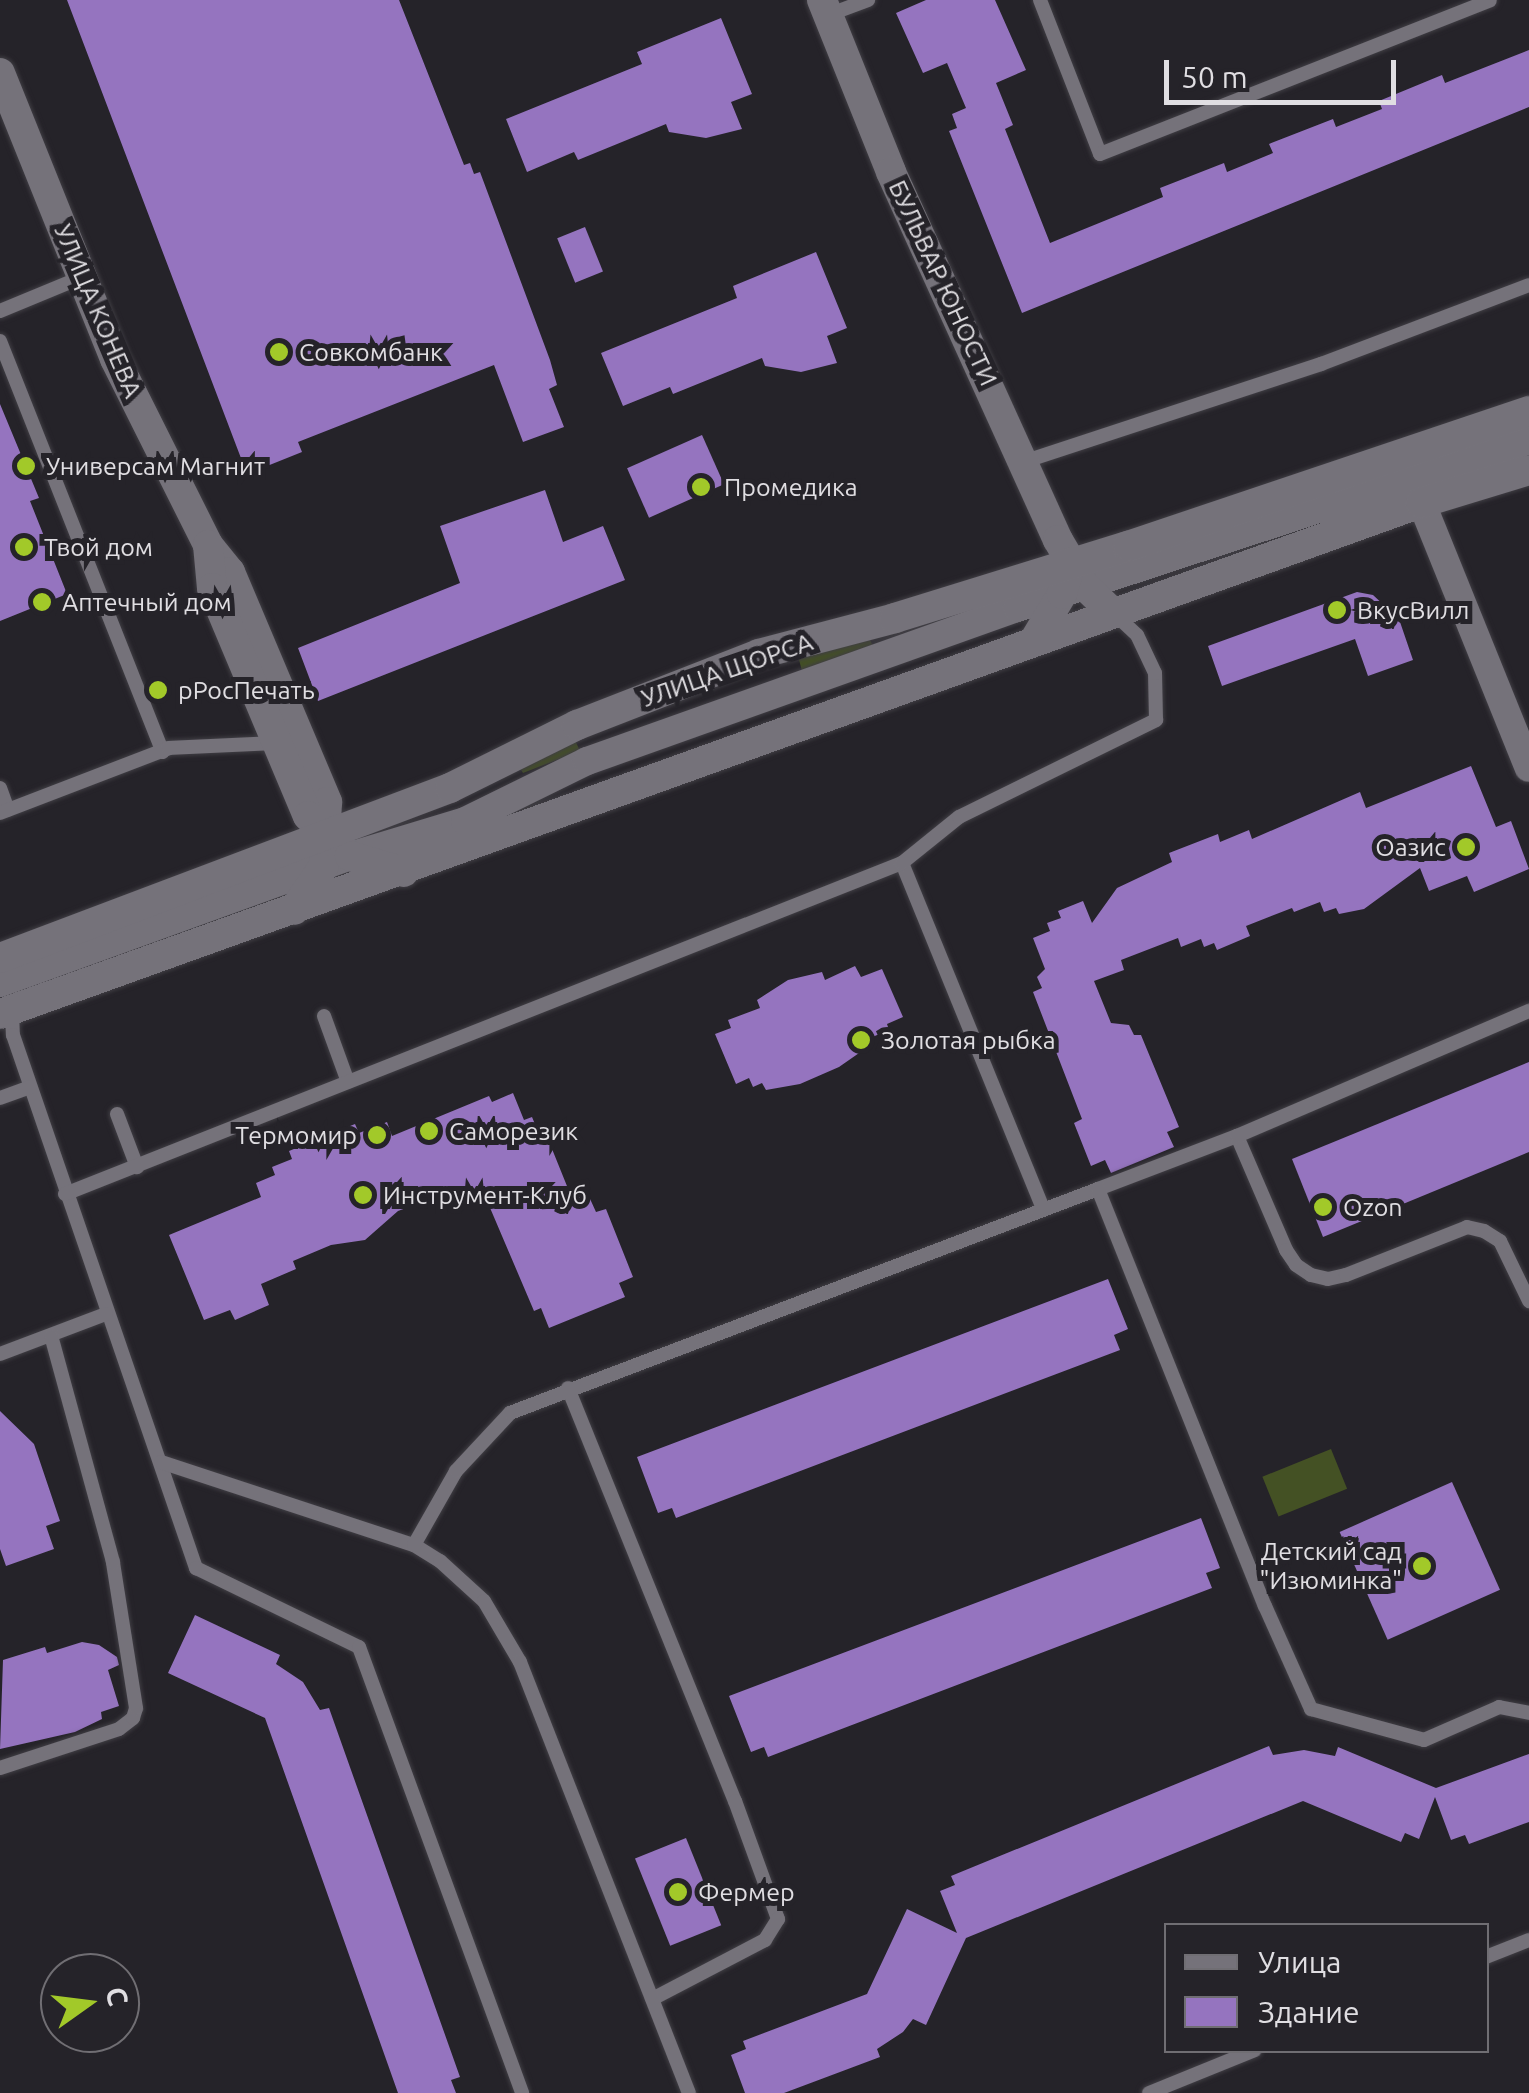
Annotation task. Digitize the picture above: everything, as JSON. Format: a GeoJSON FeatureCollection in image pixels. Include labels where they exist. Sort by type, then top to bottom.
{"type":"FeatureCollection","features":[{"type":"Feature","properties":{"kind":"main road","name":"БУЛЬВАР ЮНОСТИ"},"geometry":{"type":"LineString","coordinates":[[825,8],[892,172],[1073,580],[1113,613]]}},
{"type":"Feature","properties":{"kind":"main road","name":"УЛИЦА КОНЕВА"},"geometry":{"type":"LineString","coordinates":[[0,73],[115,359],[208,544],[230,572],[327,802],[334,852]]}},
{"type":"Feature","properties":{"kind":"main road","name":"УЛИЦА ЩОРСА"},"geometry":{"type":"LineString","coordinates":[[0,958],[266,860],[334,852],[374,818],[450,788],[577,725],[758,654],[895,618],[1073,580],[1344,474],[1529,411]]}},
{"type":"Feature","properties":{"kind":"main road","name":"УЛИЦА ЩОРСА"},"geometry":{"type":"LineString","coordinates":[[4,1002],[404,872],[1113,613],[1416,490],[1529,470]]}},
{"type":"Feature","properties":{"kind":"main road","name":"УЛИЦА КОНЕВА"},"geometry":{"type":"LineString","coordinates":[[208,544],[212,588],[274,743],[308,816],[334,852]]}},
{"type":"Feature","properties":{"kind":"main road"},"geometry":{"type":"LineString","coordinates":[[1034,641],[1073,580]]}},
{"type":"Feature","properties":{"kind":"main road"},"geometry":{"type":"LineString","coordinates":[[266,860],[288,831],[294,790]]}},
{"type":"Feature","properties":{"kind":"main road"},"geometry":{"type":"LineString","coordinates":[[327,802],[374,818]]}},
{"type":"Feature","properties":{"kind":"main road"},"geometry":{"type":"LineString","coordinates":[[294,910],[334,852],[404,872]]}},
{"type":"Feature","properties":{"kind":"street","name":"УЛИЦА ЩОРСА"},"geometry":{"type":"LineString","coordinates":[[4,1002],[334,852],[465,821],[588,761],[1073,580],[1416,490],[1529,440]]}},
{"type":"Feature","properties":{"kind":"street"},"geometry":{"type":"LineString","coordinates":[[1416,490],[1442,441]]}},
{"type":"Feature","properties":{"kind":"street"},"geometry":{"type":"LineString","coordinates":[[1344,474],[1416,490]]}},
{"type":"Feature","properties":{"kind":"street"},"geometry":{"type":"LineString","coordinates":[[1416,490],[1529,768]]}},
{"type":"Feature","properties":{"kind":"lane"},"geometry":{"type":"LineString","coordinates":[[825,8],[868,0]]}},
{"type":"Feature","properties":{"kind":"lane"},"geometry":{"type":"LineString","coordinates":[[1040,0],[1100,154],[1490,0]]}},
{"type":"Feature","properties":{"kind":"lane"},"geometry":{"type":"LineString","coordinates":[[0,311],[82,277]]}},
{"type":"Feature","properties":{"kind":"lane"},"geometry":{"type":"LineString","coordinates":[[1022,462],[1321,364],[1529,285]]}},
{"type":"Feature","properties":{"kind":"lane"},"geometry":{"type":"LineString","coordinates":[[0,342],[162,752]]}},
{"type":"Feature","properties":{"kind":"lane"},"geometry":{"type":"LineString","coordinates":[[66,1194],[902,863],[959,817],[1156,720],[1154,674],[1137,634],[1113,613]]}},
{"type":"Feature","properties":{"kind":"lane"},"geometry":{"type":"LineString","coordinates":[[0,788],[4,812],[162,752],[274,743]]}},
{"type":"Feature","properties":{"kind":"lane"},"geometry":{"type":"LineString","coordinates":[[902,863],[1043,1210]]}},
{"type":"Feature","properties":{"kind":"lane"},"geometry":{"type":"LineString","coordinates":[[4,1002],[106,1314],[196,1568],[359,1647],[522,2093]]}},
{"type":"Feature","properties":{"kind":"lane"},"geometry":{"type":"LineString","coordinates":[[414,1546],[456,1471],[480,1440],[510,1413],[1237,1136],[1529,1012]]}},
{"type":"Feature","properties":{"kind":"lane"},"geometry":{"type":"LineString","coordinates":[[324,1016],[348,1082]]}},
{"type":"Feature","properties":{"kind":"lane"},"geometry":{"type":"LineString","coordinates":[[0,1098],[30,1088]]}},
{"type":"Feature","properties":{"kind":"lane"},"geometry":{"type":"LineString","coordinates":[[117,1114],[138,1167]]}},
{"type":"Feature","properties":{"kind":"lane"},"geometry":{"type":"LineString","coordinates":[[1237,1136],[1286,1250],[1296,1265],[1311,1276],[1346,1275],[1466,1228],[1484,1231],[1500,1241],[1529,1301]]}},
{"type":"Feature","properties":{"kind":"lane"},"geometry":{"type":"LineString","coordinates":[[1098,1189],[1265,1606],[1311,1709],[1424,1740],[1499,1707],[1529,1713]]}},
{"type":"Feature","properties":{"kind":"lane"},"geometry":{"type":"LineString","coordinates":[[0,1354],[106,1314]]}},
{"type":"Feature","properties":{"kind":"lane"},"geometry":{"type":"LineString","coordinates":[[0,1768],[119,1729],[134,1718],[136,1708],[113,1562],[52,1336]]}},
{"type":"Feature","properties":{"kind":"lane"},"geometry":{"type":"LineString","coordinates":[[568,1388],[735,1801],[778,1919],[766,1940],[652,1999]]}},
{"type":"Feature","properties":{"kind":"lane"},"geometry":{"type":"LineString","coordinates":[[160,1462],[414,1546],[463,1580],[510,1641],[689,2093]]}},
{"type":"Feature","properties":{"kind":"lane"},"geometry":{"type":"LineString","coordinates":[[1489,1956],[1529,1940]]}},
{"type":"Feature","properties":{"kind":"lane"},"geometry":{"type":"LineString","coordinates":[[1150,2093],[1248,2053]]}},
{"type":"Feature","properties":{"kind":"green space"},"geometry":{"type":"Polygon","coordinates":[[[870,640],[873,646],[802,671],[798,656],[870,640]]]}},
{"type":"Feature","properties":{"kind":"green space"},"geometry":{"type":"Polygon","coordinates":[[[574,738],[580,751],[523,773],[520,768],[574,738]]]}},
{"type":"Feature","properties":{"kind":"green space"},"geometry":{"type":"Polygon","coordinates":[[[1331,1449],[1347,1489],[1278,1517],[1262,1477],[1331,1449]]]}},
{"type":"Feature","properties":{"kind":"building"},"geometry":{"type":"Polygon","coordinates":[[[67,0],[399,0],[464,165],[470,163],[474,174],[480,172],[550,360],[557,385],[549,389],[564,427],[523,442],[494,365],[298,442],[302,452],[247,474],[67,0]]]}},
{"type":"Feature","properties":{"kind":"building"},"geometry":{"type":"Polygon","coordinates":[[[926,0],[995,0],[1026,70],[996,83],[1013,125],[1005,129],[1050,243],[1163,197],[1160,188],[1224,163],[1227,172],[1273,153],[1269,144],[1333,119],[1336,127],[1382,109],[1379,101],[1442,75],[1445,83],[1529,50],[1529,107],[1022,313],[949,131],[957,128],[952,114],[966,108],[947,63],[923,73],[896,13],[926,0]]]}},
{"type":"Feature","properties":{"kind":"building"},"geometry":{"type":"Polygon","coordinates":[[[721,18],[752,94],[731,102],[742,129],[706,138],[669,132],[666,124],[578,160],[574,152],[527,172],[506,119],[642,64],[637,52],[721,18]]]}},
{"type":"Feature","properties":{"kind":"building"},"geometry":{"type":"Polygon","coordinates":[[[585,227],[603,272],[575,283],[557,238],[585,227]]]}},
{"type":"Feature","properties":{"kind":"building"},"geometry":{"type":"Polygon","coordinates":[[[816,252],[847,328],[827,336],[837,363],[801,372],[765,366],[762,358],[673,394],[670,387],[623,406],[601,353],[737,298],[733,286],[816,252]]]}},
{"type":"Feature","properties":{"kind":"building","name":"Твой дом"},"geometry":{"type":"Polygon","coordinates":[[[0,404],[39,498],[30,501],[67,594],[0,621],[0,404]]]}},
{"type":"Feature","properties":{"kind":"building"},"geometry":{"type":"Polygon","coordinates":[[[702,435],[724,484],[649,518],[627,468],[702,435]]]}},
{"type":"Feature","properties":{"kind":"building"},"geometry":{"type":"Polygon","coordinates":[[[545,490],[563,542],[603,526],[625,580],[318,701],[298,648],[460,583],[440,526],[545,490]]]}},
{"type":"Feature","properties":{"kind":"building"},"geometry":{"type":"Polygon","coordinates":[[[1357,592],[1373,595],[1399,619],[1413,660],[1368,676],[1355,639],[1222,686],[1208,646],[1357,592]]]}},
{"type":"Feature","properties":{"kind":"building"},"geometry":{"type":"Polygon","coordinates":[[[1471,766],[1496,827],[1511,821],[1529,869],[1474,892],[1467,876],[1429,891],[1420,868],[1364,909],[1339,914],[1336,908],[1324,912],[1320,902],[1294,912],[1292,908],[1246,926],[1250,936],[1217,950],[1214,943],[1204,947],[1201,939],[1181,947],[1178,938],[1121,960],[1124,970],[1094,981],[1111,1023],[1129,1025],[1134,1035],[1141,1035],[1179,1127],[1167,1132],[1174,1147],[1111,1173],[1105,1160],[1091,1166],[1074,1123],[1082,1119],[1033,992],[1042,988],[1037,977],[1045,969],[1033,938],[1050,931],[1047,923],[1061,918],[1058,911],[1083,901],[1092,923],[1117,888],[1172,862],[1169,853],[1218,834],[1220,842],[1249,830],[1252,839],[1360,792],[1366,808],[1471,766]]]}},
{"type":"Feature","properties":{"kind":"building"},"geometry":{"type":"Polygon","coordinates":[[[855,966],[861,977],[882,969],[903,1017],[887,1024],[889,1030],[870,1038],[872,1044],[839,1067],[800,1084],[766,1090],[762,1083],[753,1087],[749,1078],[736,1084],[715,1034],[731,1028],[728,1020],[760,1008],[757,1000],[788,980],[822,972],[825,980],[855,966]]]}},
{"type":"Feature","properties":{"kind":"building"},"geometry":{"type":"Polygon","coordinates":[[[1529,1062],[1529,1152],[1323,1237],[1292,1159],[1529,1062]]]}},
{"type":"Feature","properties":{"kind":"building"},"geometry":{"type":"Polygon","coordinates":[[[513,1093],[524,1120],[532,1117],[542,1141],[548,1139],[571,1196],[586,1190],[596,1212],[606,1209],[633,1277],[619,1283],[625,1297],[549,1328],[541,1308],[534,1311],[482,1189],[451,1201],[444,1194],[398,1211],[365,1240],[331,1245],[293,1261],[296,1269],[261,1284],[269,1305],[235,1320],[230,1310],[204,1320],[169,1235],[261,1197],[256,1183],[275,1175],[272,1167],[292,1159],[289,1151],[355,1124],[359,1133],[387,1122],[392,1136],[489,1096],[492,1102],[513,1093]]]}},
{"type":"Feature","properties":{"kind":"building"},"geometry":{"type":"Polygon","coordinates":[[[1108,1279],[1128,1329],[1114,1335],[1120,1350],[676,1518],[672,1508],[658,1513],[637,1457],[1108,1279]]]}},
{"type":"Feature","properties":{"kind":"building"},"geometry":{"type":"Polygon","coordinates":[[[0,1411],[34,1444],[60,1521],[46,1526],[54,1549],[6,1566],[0,1549],[0,1411]]]}},
{"type":"Feature","properties":{"kind":"building","name":"Детский сад \"Изюминка\""},"geometry":{"type":"Polygon","coordinates":[[[1452,1482],[1500,1590],[1388,1640],[1340,1532],[1452,1482]]]}},
{"type":"Feature","properties":{"kind":"building"},"geometry":{"type":"Polygon","coordinates":[[[1201,1518],[1220,1568],[1206,1573],[1212,1588],[768,1757],[764,1747],[751,1752],[729,1696],[1201,1518]]]}},
{"type":"Feature","properties":{"kind":"building"},"geometry":{"type":"Polygon","coordinates":[[[195,1615],[280,1655],[276,1664],[303,1682],[320,1710],[329,1708],[460,2077],[451,2080],[456,2093],[398,2093],[265,1718],[168,1673],[195,1615]]]}},
{"type":"Feature","properties":{"kind":"building"},"geometry":{"type":"Polygon","coordinates":[[[82,1642],[99,1645],[117,1657],[119,1665],[108,1670],[119,1706],[101,1712],[102,1719],[75,1732],[0,1749],[3,1660],[45,1647],[47,1653],[82,1642]]]}},
{"type":"Feature","properties":{"kind":"building"},"geometry":{"type":"Polygon","coordinates":[[[1269,1746],[1273,1755],[1304,1750],[1335,1756],[1338,1747],[1436,1788],[1529,1754],[1529,1822],[1469,1844],[1465,1835],[1451,1840],[1435,1797],[1419,1839],[1405,1833],[1401,1842],[1303,1801],[966,1938],[926,2025],[913,2019],[903,2032],[877,2049],[880,2057],[784,2093],[745,2093],[731,2055],[746,2049],[743,2041],[867,1994],[907,1909],[957,1933],[940,1891],[955,1885],[951,1876],[1269,1746]]]}},
{"type":"Feature","properties":{"kind":"building","name":"Фермер"},"geometry":{"type":"Polygon","coordinates":[[[686,1838],[721,1925],[670,1946],[635,1859],[686,1838]]]}},
{"type":"Feature","properties":{"kind":"place","name":"Совкомбанк"},"geometry":{"type":"Point","coordinates":[279,352]}},
{"type":"Feature","properties":{"kind":"place","name":"Универсам Магнит"},"geometry":{"type":"Point","coordinates":[26,466]}},
{"type":"Feature","properties":{"kind":"place","name":"Промедика"},"geometry":{"type":"Point","coordinates":[701,487]}},
{"type":"Feature","properties":{"kind":"place","name":"Твой дом"},"geometry":{"type":"Point","coordinates":[24,547]}},
{"type":"Feature","properties":{"kind":"place","name":"Аптечный дом"},"geometry":{"type":"Point","coordinates":[42,602]}},
{"type":"Feature","properties":{"kind":"place","name":"ВкусВилл"},"geometry":{"type":"Point","coordinates":[1337,610]}},
{"type":"Feature","properties":{"kind":"place","name":"рРосПечать"},"geometry":{"type":"Point","coordinates":[158,690]}},
{"type":"Feature","properties":{"kind":"place","name":"Оазис"},"geometry":{"type":"Point","coordinates":[1466,847]}},
{"type":"Feature","properties":{"kind":"place","name":"Золотая рыбка"},"geometry":{"type":"Point","coordinates":[861,1040]}},
{"type":"Feature","properties":{"kind":"place","name":"Саморезик"},"geometry":{"type":"Point","coordinates":[429,1131]}},
{"type":"Feature","properties":{"kind":"place","name":"Термомир"},"geometry":{"type":"Point","coordinates":[377,1135]}},
{"type":"Feature","properties":{"kind":"place","name":"Инструмент-Клуб"},"geometry":{"type":"Point","coordinates":[363,1195]}},
{"type":"Feature","properties":{"kind":"place","name":"Ozon"},"geometry":{"type":"Point","coordinates":[1323,1207]}},
{"type":"Feature","properties":{"kind":"place","name":"Детский сад \"Изюминка\""},"geometry":{"type":"Point","coordinates":[1422,1566]}},
{"type":"Feature","properties":{"kind":"place","name":"Фермер"},"geometry":{"type":"Point","coordinates":[678,1892]}}]}
